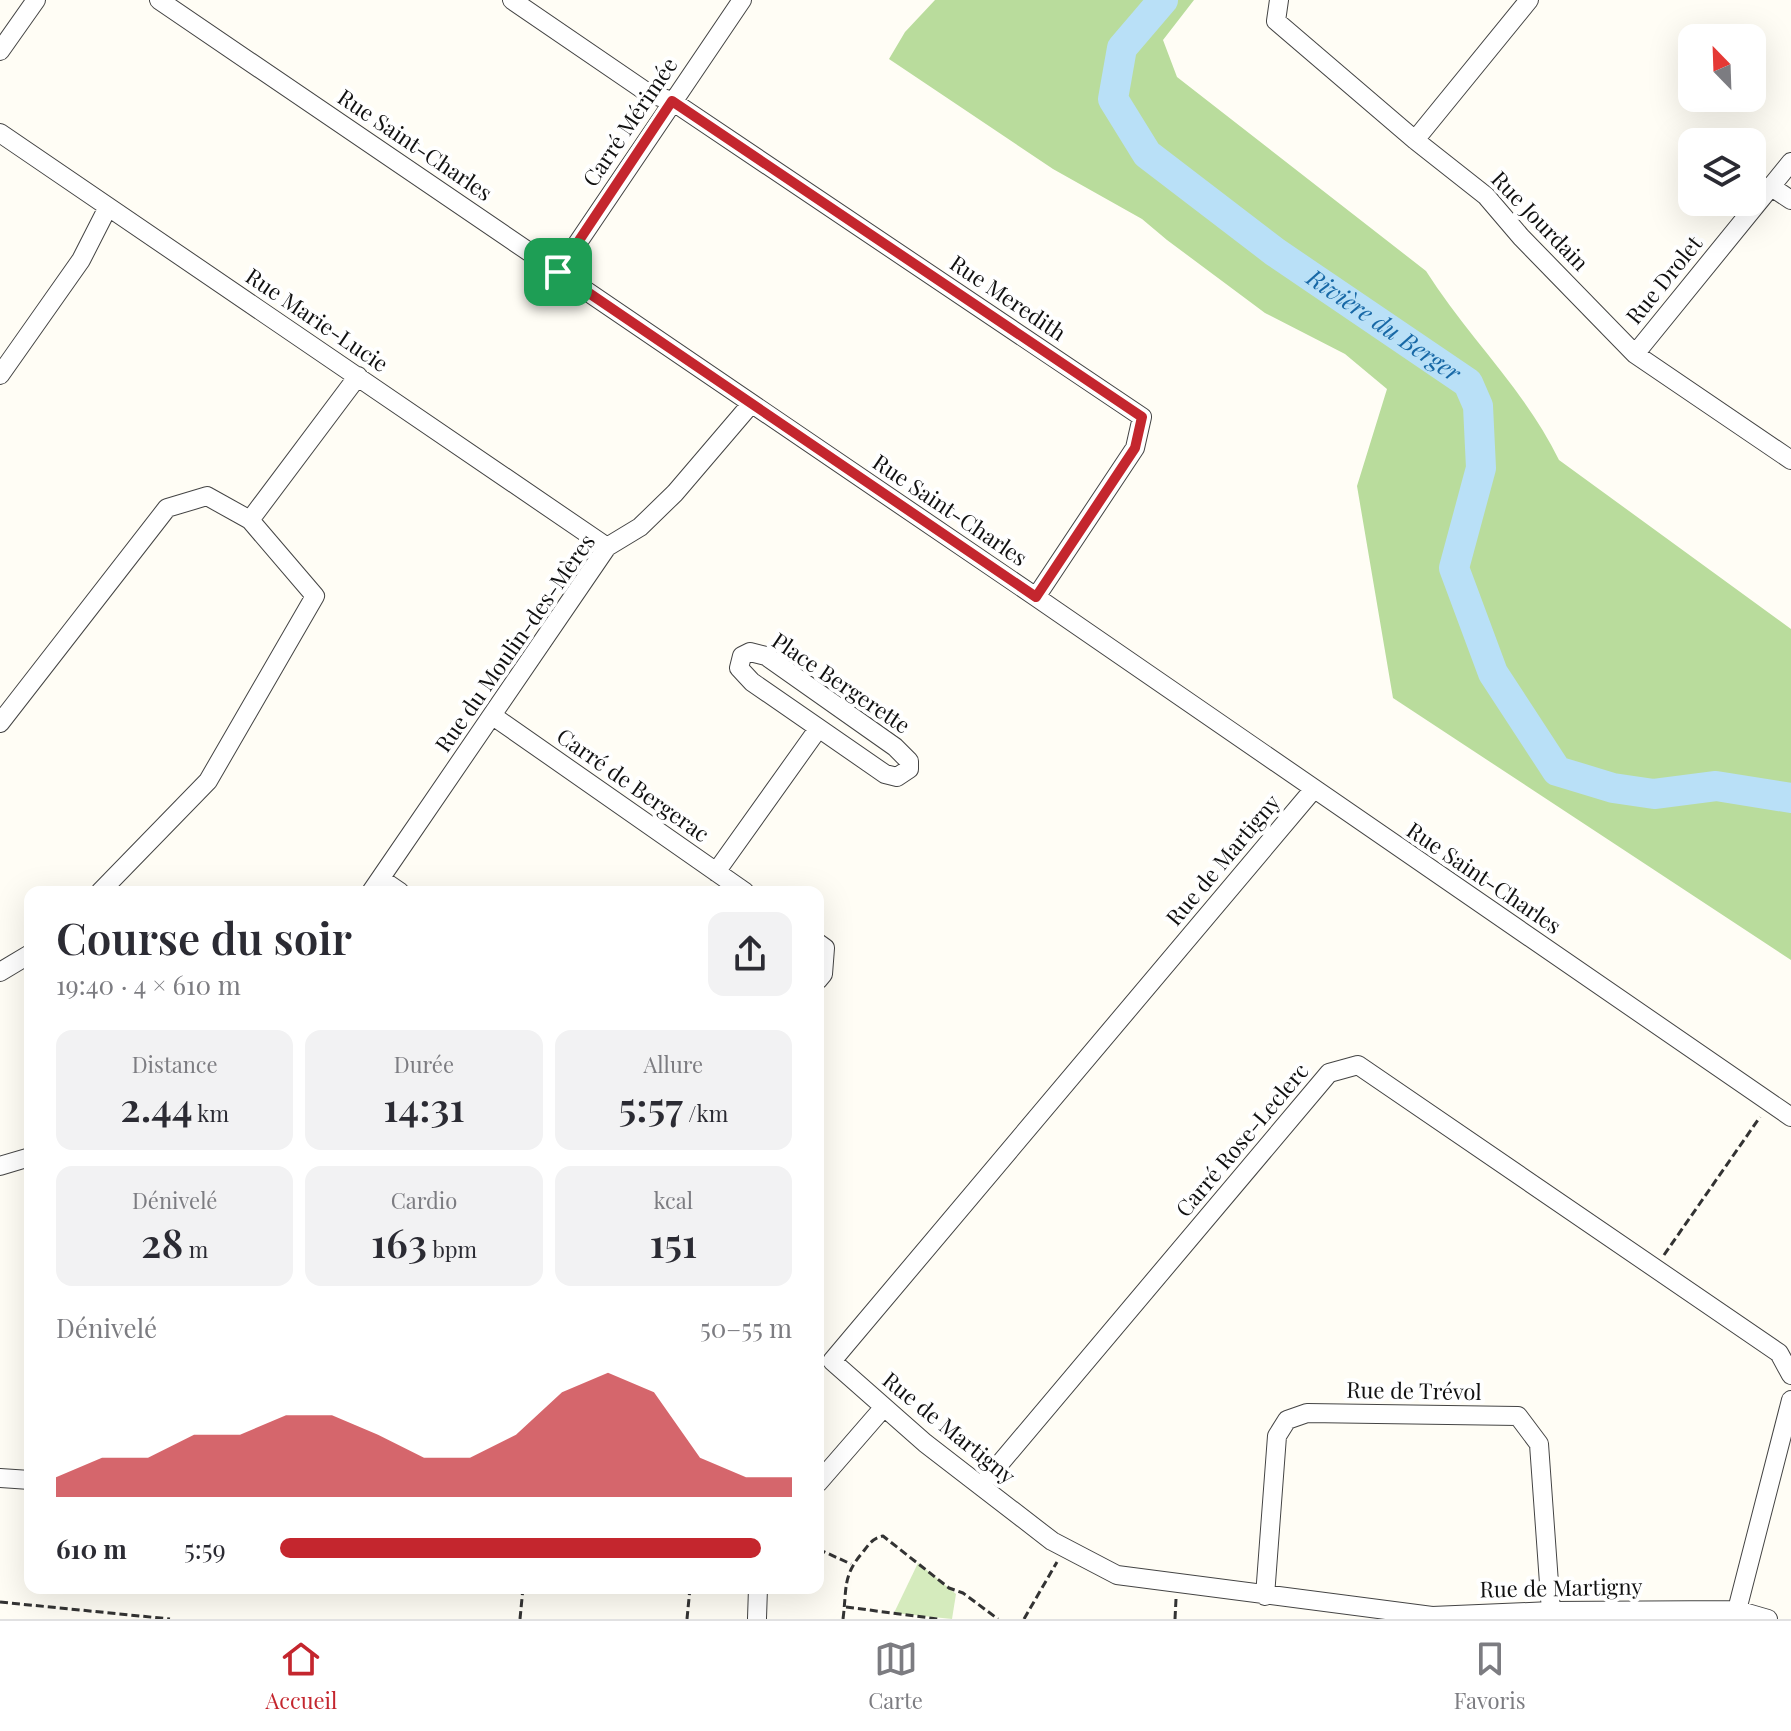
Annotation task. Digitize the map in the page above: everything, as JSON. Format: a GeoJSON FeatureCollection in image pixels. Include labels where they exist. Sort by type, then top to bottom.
{"type":"FeatureCollection","features":[{"type":"Feature","properties":{"kind":"street"},"geometry":{"type":"LineString","coordinates":[[0,51],[36,0]]}},
{"type":"Feature","properties":{"kind":"street","name":"Rue Saint-Charles"},"geometry":{"type":"LineString","coordinates":[[159,0],[1036,597],[1791,1117]]}},
{"type":"Feature","properties":{"kind":"street"},"geometry":{"type":"LineString","coordinates":[[512,0],[648,93],[672,101]]}},
{"type":"Feature","properties":{"kind":"street","name":"Carré Mérimée"},"geometry":{"type":"LineString","coordinates":[[558,272],[742,0]]}},
{"type":"Feature","properties":{"kind":"street","name":"Rue Jourdain"},"geometry":{"type":"LineString","coordinates":[[1279,0],[1276,21],[1415,140],[1486,196],[1521,237],[1635,354],[1791,460]]}},
{"type":"Feature","properties":{"kind":"street"},"geometry":{"type":"LineString","coordinates":[[1415,140],[1529,0]]}},
{"type":"Feature","properties":{"kind":"street","name":"Rue Meredith"},"geometry":{"type":"LineString","coordinates":[[672,101],[1142,417],[1135,448],[1036,597]]}},
{"type":"Feature","properties":{"kind":"street","name":"Rue Marie-Lucie"},"geometry":{"type":"LineString","coordinates":[[0,133],[607,547]]}},
{"type":"Feature","properties":{"kind":"street","name":"Rue Drolet"},"geometry":{"type":"LineString","coordinates":[[1635,354],[1791,162]]}},
{"type":"Feature","properties":{"kind":"street"},"geometry":{"type":"LineString","coordinates":[[1770,186],[1791,200]]}},
{"type":"Feature","properties":{"kind":"street"},"geometry":{"type":"LineString","coordinates":[[0,375],[81,260],[108,207]]}},
{"type":"Feature","properties":{"kind":"street"},"geometry":{"type":"LineString","coordinates":[[250,520],[358,376]]}},
{"type":"Feature","properties":{"kind":"street","name":"Rue du Moulin-des-Mères"},"geometry":{"type":"LineString","coordinates":[[376,886],[607,547],[640,527],[675,493],[751,404]]}},
{"type":"Feature","properties":{"kind":"street"},"geometry":{"type":"LineString","coordinates":[[0,723],[167,508],[207,496],[250,520],[315,596],[208,781],[106,886]]}},
{"type":"Feature","properties":{"kind":"street","name":"Place Bergerette"},"geometry":{"type":"LineString","coordinates":[[750,652],[766,656],[895,747],[909,761],[909,769],[897,777],[885,774],[818,729],[743,675],[739,668],[742,656],[750,652]]}},
{"type":"Feature","properties":{"kind":"street","name":"Carré de Bergerac"},"geometry":{"type":"LineString","coordinates":[[493,716],[736,886]]}},
{"type":"Feature","properties":{"kind":"street"},"geometry":{"type":"LineString","coordinates":[[716,872],[818,729]]}},
{"type":"Feature","properties":{"kind":"street","name":"Rue de Martigny"},"geometry":{"type":"LineString","coordinates":[[1313,790],[832,1361],[925,1443],[1052,1541],[1117,1575],[1432,1618],[1551,1611],[1737,1610],[1768,1619]]}},
{"type":"Feature","properties":{"kind":"street"},"geometry":{"type":"LineString","coordinates":[[0,972],[24,958]]}},
{"type":"Feature","properties":{"kind":"street","name":"Carré Rose-Leclerc"},"geometry":{"type":"LineString","coordinates":[[981,1486],[1329,1073],[1358,1065],[1779,1353],[1791,1375]]}},
{"type":"Feature","properties":{"kind":"street"},"geometry":{"type":"LineString","coordinates":[[0,1166],[24,1159]]}},
{"type":"Feature","properties":{"kind":"street"},"geometry":{"type":"LineString","coordinates":[[1737,1610],[1791,1400]]}},
{"type":"Feature","properties":{"kind":"street"},"geometry":{"type":"LineString","coordinates":[[824,1476],[884,1407]]}},
{"type":"Feature","properties":{"kind":"street","name":"Rue de Trévol"},"geometry":{"type":"LineString","coordinates":[[1265,1596],[1277,1436],[1287,1420],[1307,1413],[1518,1416],[1539,1444],[1551,1611]]}},
{"type":"Feature","properties":{"kind":"street"},"geometry":{"type":"LineString","coordinates":[[0,1478],[24,1480]]}},
{"type":"Feature","properties":{"kind":"street"},"geometry":{"type":"LineString","coordinates":[[757,1618],[758,1594]]}},
{"type":"Feature","properties":{"kind":"path"},"geometry":{"type":"LineString","coordinates":[[1655,1268],[1770,1103]]}},
{"type":"Feature","properties":{"kind":"path"},"geometry":{"type":"LineString","coordinates":[[843,1619],[846,1577],[852,1564],[872,1540],[883,1536],[949,1588],[963,1593],[998,1619]]}},
{"type":"Feature","properties":{"kind":"path"},"geometry":{"type":"LineString","coordinates":[[1024,1619],[1066,1548]]}},
{"type":"Feature","properties":{"kind":"path"},"geometry":{"type":"LineString","coordinates":[[824,1550],[852,1564]]}},
{"type":"Feature","properties":{"kind":"path"},"geometry":{"type":"LineString","coordinates":[[1045,1582],[1051,1587]]}},
{"type":"Feature","properties":{"kind":"path"},"geometry":{"type":"LineString","coordinates":[[520,1619],[522,1594]]}},
{"type":"Feature","properties":{"kind":"path"},"geometry":{"type":"LineString","coordinates":[[687,1619],[689,1594]]}},
{"type":"Feature","properties":{"kind":"path"},"geometry":{"type":"LineString","coordinates":[[0,1602],[170,1619]]}},
{"type":"Feature","properties":{"kind":"path"},"geometry":{"type":"LineString","coordinates":[[845,1607],[938,1619]]}},
{"type":"Feature","properties":{"kind":"green space"},"geometry":{"type":"Polygon","coordinates":[[[935,0],[1194,0],[1163,40],[1177,77],[1426,271],[1530,410],[1559,460],[1791,629],[1791,960],[1393,698],[1357,486],[1387,389],[1345,354],[1265,313],[1142,219],[1053,169],[889,59],[905,32],[935,0]]]}},
{"type":"Feature","properties":{"kind":"green space"},"geometry":{"type":"Polygon","coordinates":[[[918,1563],[956,1594],[952,1619],[894,1613],[918,1563]]]}},
{"type":"Feature","properties":{"kind":"waterway","name":"Rivière du Berger"},"geometry":{"type":"LineString","coordinates":[[1163,0],[1122,48],[1113,99],[1147,154],[1275,252],[1468,383],[1478,406],[1481,468],[1454,568],[1493,673],[1557,771],[1613,788],[1654,794],[1716,786],[1791,798]]}},
{"type":"Feature","properties":{"kind":"route"},"geometry":{"type":"LineString","coordinates":[[672,101],[1142,417],[1135,448],[1036,597],[558,272],[672,101]]}}]}
